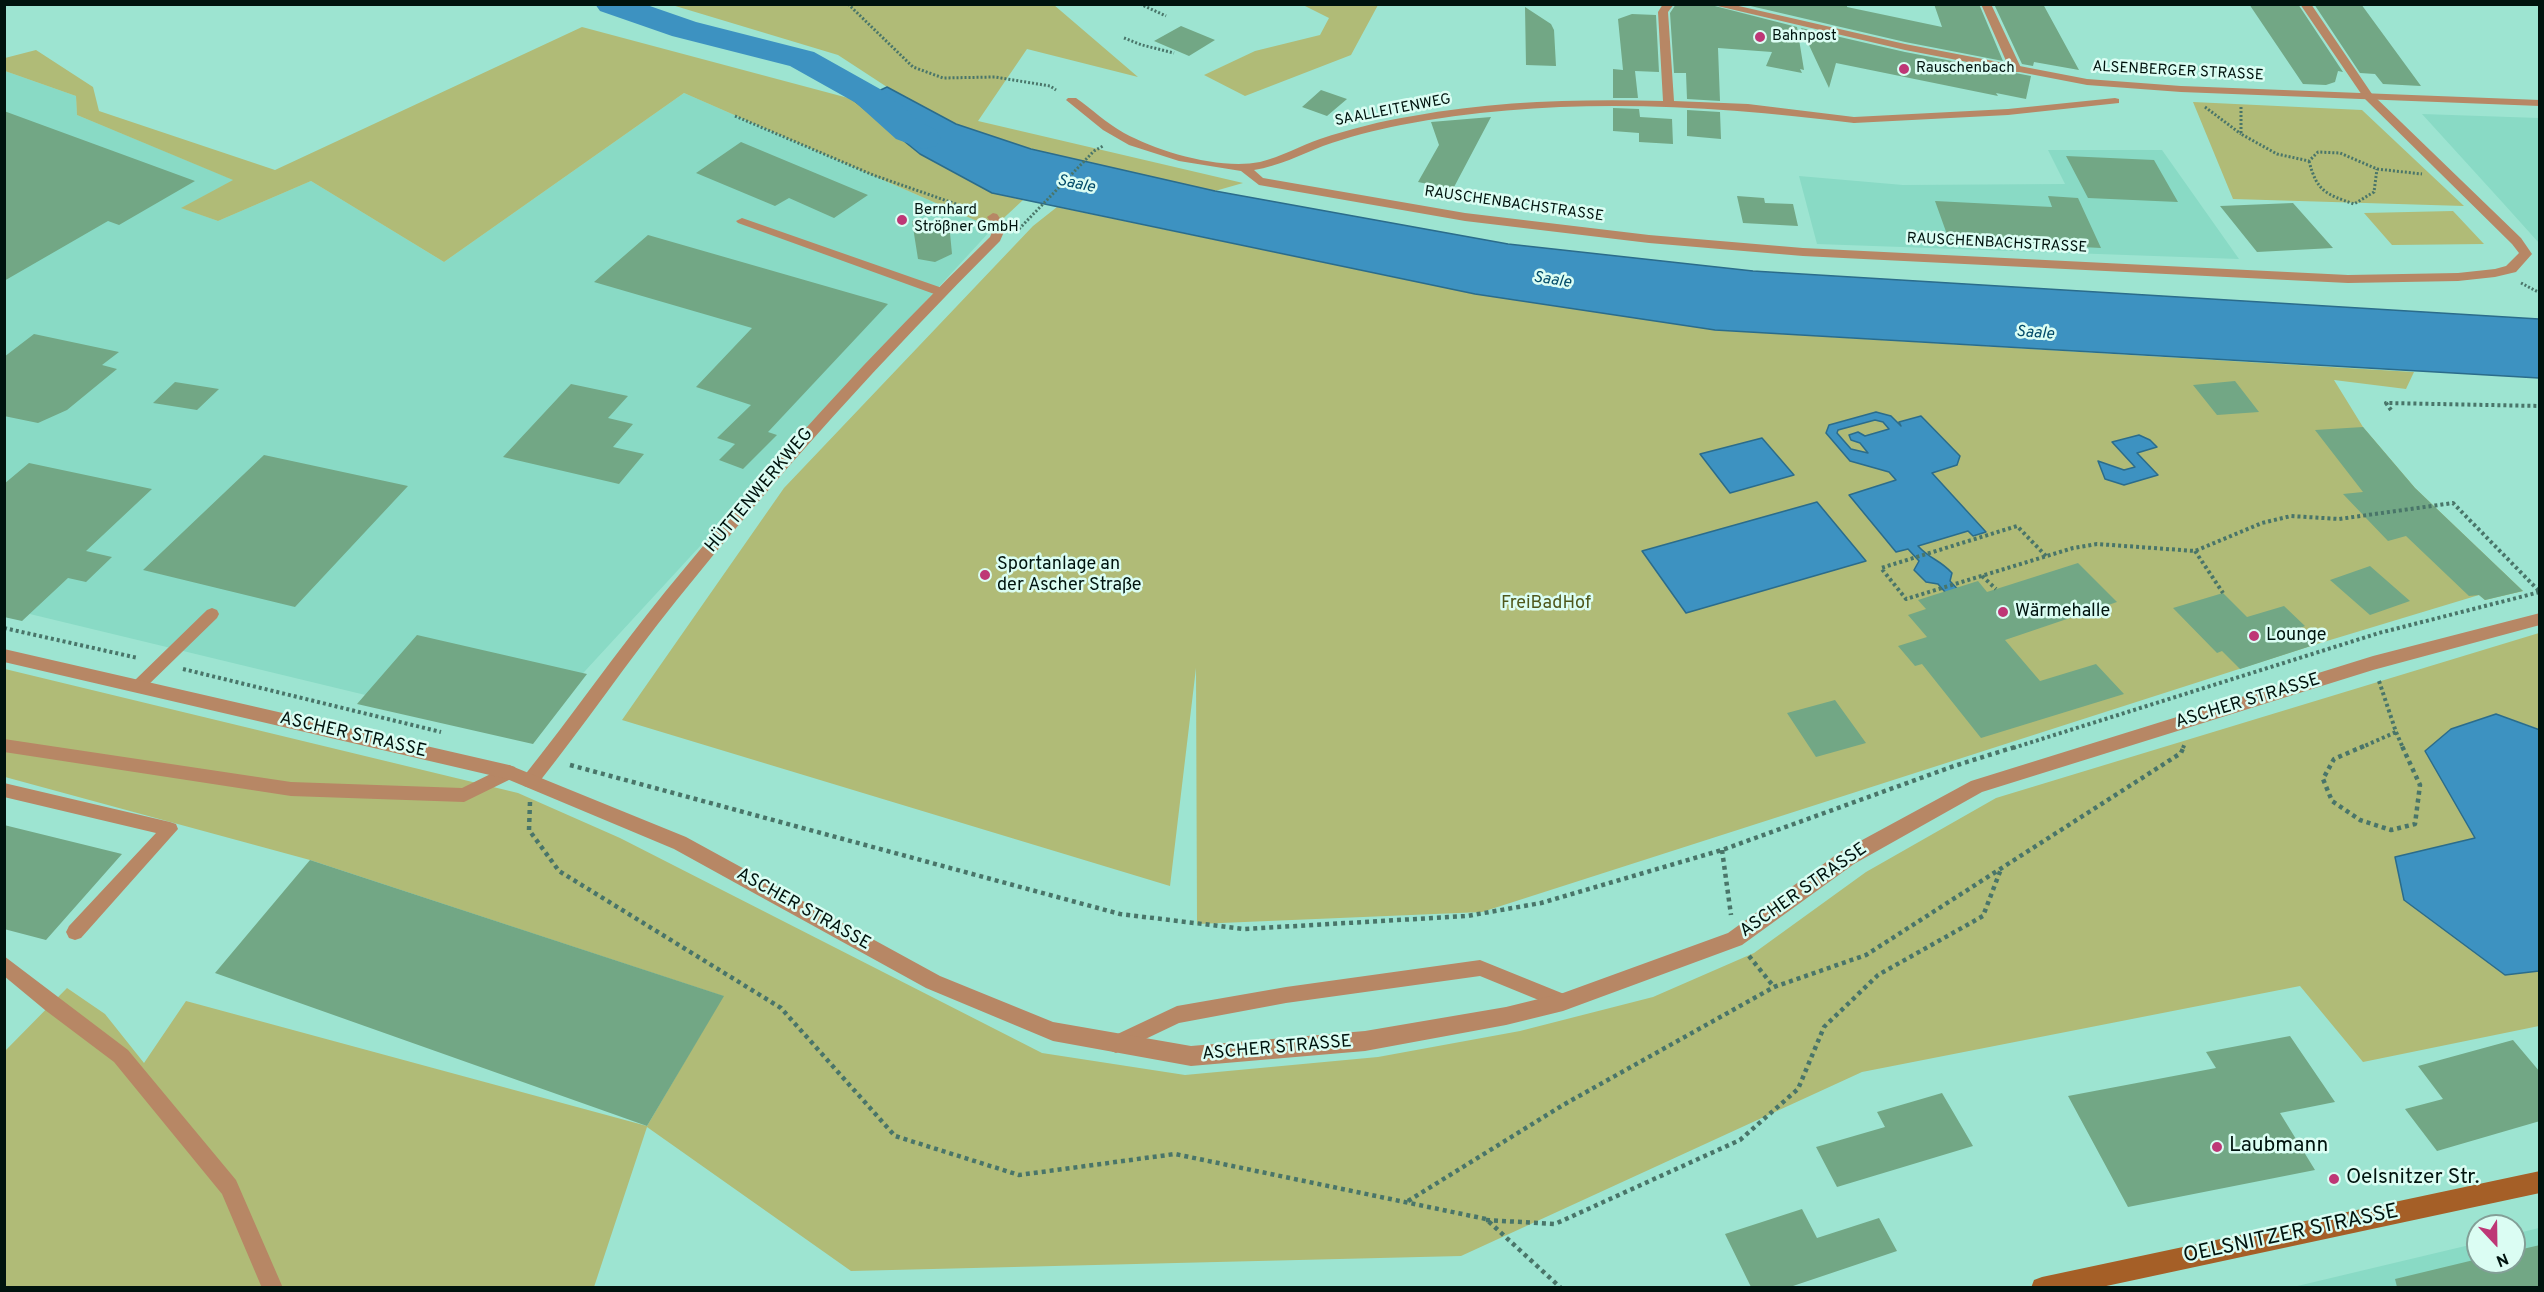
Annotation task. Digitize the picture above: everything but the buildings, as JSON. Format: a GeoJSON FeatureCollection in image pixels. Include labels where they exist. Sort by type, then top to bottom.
{"type":"FeatureCollection","features":[{"type":"Feature","properties":{"kind":"main road","name":"OELSNITZER STRASSE"},"geometry":{"type":"LineString","coordinates":[[2042,1287],[2540,1182]]}},
{"type":"Feature","properties":{"kind":"street"},"geometry":{"type":"LineString","coordinates":[[1669,4],[1664,12],[1669,105]]}},
{"type":"Feature","properties":{"kind":"street","name":"ALSENBERGER STRASSE"},"geometry":{"type":"LineString","coordinates":[[1714,4],[2016,70],[2087,82],[2181,89],[2540,104]]}},
{"type":"Feature","properties":{"kind":"street"},"geometry":{"type":"LineString","coordinates":[[1986,4],[2016,70]]}},
{"type":"Feature","properties":{"kind":"street","name":"RAUSCHENBACHSTRASSE"},"geometry":{"type":"LineString","coordinates":[[1245,167],[1259,181],[1466,217],[1649,239],[1803,252],[2149,267],[2348,279],[2458,277],[2495,273],[2517,266],[2526,254],[2517,242],[2368,96],[2305,4]]}},
{"type":"Feature","properties":{"kind":"street","name":"SAALLEITENWEG"},"geometry":{"type":"LineString","coordinates":[[1072,100],[1118,135],[1139,144],[1172,155],[1217,165],[1245,167],[1294,155],[1351,132],[1425,117],[1574,105],[1735,106],[1854,120]]}},
{"type":"Feature","properties":{"kind":"street","name":"HÜTTENWERKWEG"},"geometry":{"type":"LineString","coordinates":[[530,782],[669,597],[813,428],[941,292],[996,238],[1000,227],[993,217]]}},
{"type":"Feature","properties":{"kind":"street","name":"ASCHER STRASSE"},"geometry":{"type":"LineString","coordinates":[[4,655],[510,772],[680,843],[933,982],[1053,1031],[1191,1056],[1365,1041],[1506,1016],[1563,1002],[1735,939],[1847,858],[1977,786],[2373,663],[2540,619]]}},
{"type":"Feature","properties":{"kind":"lane"},"geometry":{"type":"LineString","coordinates":[[1854,120],[2008,112],[2115,101]]}},
{"type":"Feature","properties":{"kind":"lane"},"geometry":{"type":"LineString","coordinates":[[742,220],[941,292]]}},
{"type":"Feature","properties":{"kind":"lane"},"geometry":{"type":"LineString","coordinates":[[138,686],[212,614]]}},
{"type":"Feature","properties":{"kind":"lane"},"geometry":{"type":"LineString","coordinates":[[4,745],[291,789],[464,795],[510,772]]}},
{"type":"Feature","properties":{"kind":"lane"},"geometry":{"type":"LineString","coordinates":[[4,790],[170,830],[75,932]]}},
{"type":"Feature","properties":{"kind":"lane"},"geometry":{"type":"LineString","coordinates":[[4,964],[51,1004],[121,1056],[229,1187],[273,1287]]}},
{"type":"Feature","properties":{"kind":"lane"},"geometry":{"type":"LineString","coordinates":[[1115,1044],[1177,1014],[1286,995],[1480,968],[1563,1002]]}},
{"type":"Feature","properties":{"kind":"path"},"geometry":{"type":"LineString","coordinates":[[848,4],[913,66],[943,78],[995,78],[1050,86],[1072,100]]}},
{"type":"Feature","properties":{"kind":"path"},"geometry":{"type":"LineString","coordinates":[[1140,4],[1166,15]]}},
{"type":"Feature","properties":{"kind":"path"},"geometry":{"type":"LineString","coordinates":[[1124,38],[1133,44],[1156,47],[1174,53]]}},
{"type":"Feature","properties":{"kind":"path"},"geometry":{"type":"LineString","coordinates":[[2181,89],[2241,134],[2277,154],[2309,161]]}},
{"type":"Feature","properties":{"kind":"path"},"geometry":{"type":"LineString","coordinates":[[2241,91],[2241,134]]}},
{"type":"Feature","properties":{"kind":"path"},"geometry":{"type":"LineString","coordinates":[[735,116],[873,175],[993,217]]}},
{"type":"Feature","properties":{"kind":"path"},"geometry":{"type":"LineString","coordinates":[[1033,212],[1094,151]]}},
{"type":"Feature","properties":{"kind":"path"},"geometry":{"type":"LineString","coordinates":[[2309,161],[2318,152],[2340,153],[2377,169],[2451,177]]}},
{"type":"Feature","properties":{"kind":"path"},"geometry":{"type":"LineString","coordinates":[[2309,161],[2314,182],[2322,192],[2354,204],[2374,192],[2377,169]]}},
{"type":"Feature","properties":{"kind":"path"},"geometry":{"type":"LineString","coordinates":[[2391,410],[2386,403],[2540,406]]}},
{"type":"Feature","properties":{"kind":"path"},"geometry":{"type":"LineString","coordinates":[[549,758],[656,790],[1120,914],[1244,929],[1467,916],[1541,903],[1722,850],[1954,766],[2379,633],[2539,592],[2452,503],[2339,519],[2290,516],[2262,523],[2195,550],[2097,544],[2046,556],[1906,599],[1881,568],[2017,526],[2046,556]]}},
{"type":"Feature","properties":{"kind":"path"},"geometry":{"type":"LineString","coordinates":[[2195,550],[2223,593]]}},
{"type":"Feature","properties":{"kind":"path"},"geometry":{"type":"LineString","coordinates":[[1982,576],[1996,589]]}},
{"type":"Feature","properties":{"kind":"path"},"geometry":{"type":"LineString","coordinates":[[4,628],[446,733]]}},
{"type":"Feature","properties":{"kind":"path"},"geometry":{"type":"LineString","coordinates":[[2373,663],[2396,732],[2420,785],[2415,824],[2391,830],[2360,820],[2332,801],[2323,779],[2334,759],[2396,732]]}},
{"type":"Feature","properties":{"kind":"path"},"geometry":{"type":"LineString","coordinates":[[1407,1202],[1563,1105],[1774,987],[1866,955],[2181,753],[2193,719]]}},
{"type":"Feature","properties":{"kind":"path"},"geometry":{"type":"LineString","coordinates":[[530,782],[529,830],[559,871],[781,1008],[894,1136],[1019,1175],[1176,1154],[1486,1220],[1555,1224],[1740,1140],[1798,1089],[1824,1027],[1878,975],[1983,916],[2001,868]]}},
{"type":"Feature","properties":{"kind":"path"},"geometry":{"type":"LineString","coordinates":[[1486,1220],[1560,1287]]}},
{"type":"Feature","properties":{"kind":"shaded area"},"geometry":{"type":"Polygon","coordinates":[[[5,71],[76,96],[77,115],[234,180],[182,208],[218,221],[311,181],[444,262],[684,93],[993,228],[527,734],[5,608],[5,71]]]}},
{"type":"Feature","properties":{"kind":"shaded area"},"geometry":{"type":"Polygon","coordinates":[[[2422,114],[2539,118],[2539,243],[2503,203],[2422,114]]]}},
{"type":"Feature","properties":{"kind":"shaded area"},"geometry":{"type":"Polygon","coordinates":[[[2048,150],[2162,150],[2239,259],[1817,244],[1799,176],[1903,185],[2065,184],[2048,150]]]}},
{"type":"Feature","properties":{"kind":"shaded area"},"geometry":{"type":"Polygon","coordinates":[[[2539,1228],[2539,1287],[2289,1288],[2466,1246],[2466,1274],[2526,1274],[2526,1231],[2539,1228]]]}},
{"type":"Feature","properties":{"kind":"green space"},"geometry":{"type":"Polygon","coordinates":[[[672,5],[1054,5],[1138,77],[1027,49],[978,121],[1243,183],[1215,191],[1031,149],[956,124],[887,87],[838,55],[672,5]]]}},
{"type":"Feature","properties":{"kind":"green space"},"geometry":{"type":"Polygon","coordinates":[[[1303,5],[1378,5],[1351,55],[1245,96],[1204,75],[1255,51],[1320,35],[1329,18],[1303,5]]]}},
{"type":"Feature","properties":{"kind":"green space"},"geometry":{"type":"Polygon","coordinates":[[[582,27],[852,99],[920,154],[992,193],[1023,200],[993,228],[684,93],[444,262],[311,181],[218,221],[181,208],[233,180],[77,115],[76,96],[5,71],[5,58],[36,50],[93,87],[99,111],[275,170],[582,27]]]}},
{"type":"Feature","properties":{"kind":"green space"},"geometry":{"type":"Polygon","coordinates":[[[2193,102],[2362,110],[2464,206],[2233,199],[2193,102]]]}},
{"type":"Feature","properties":{"kind":"green space","name":"FreiBadHof"},"geometry":{"type":"Polygon","coordinates":[[[1057,207],[1475,294],[1715,330],[2414,372],[2406,389],[2334,380],[2363,427],[2415,488],[2523,591],[2485,600],[2479,595],[2317,644],[1482,912],[1197,924],[1196,668],[1170,886],[622,720],[784,488],[1033,226],[1057,207]]]}},
{"type":"Feature","properties":{"kind":"green space"},"geometry":{"type":"Polygon","coordinates":[[[2453,211],[2484,244],[2392,245],[2364,213],[2453,211]]]}},
{"type":"Feature","properties":{"kind":"green space"},"geometry":{"type":"Polygon","coordinates":[[[2539,633],[2539,729],[2496,714],[2475,838],[2395,858],[2505,975],[2539,971],[2539,1026],[2363,1062],[2300,986],[1862,1072],[1461,1256],[851,1271],[647,1127],[594,1287],[5,1287],[4,1052],[67,988],[105,1014],[144,1063],[186,1001],[647,1126],[723,996],[310,860],[5,777],[5,669],[518,793],[620,838],[1042,1053],[1185,1075],[1378,1057],[1520,1031],[1653,997],[1754,953],[1866,872],[1996,798],[2539,633]]]}},
{"type":"Feature","properties":{"kind":"water"},"geometry":{"type":"Polygon","coordinates":[[[887,87],[956,124],[1031,149],[1215,191],[1508,244],[1753,271],[2539,319],[2539,378],[1715,330],[1475,294],[992,193],[920,154],[852,99],[868,96],[887,87]]]}},
{"type":"Feature","properties":{"kind":"water"},"geometry":{"type":"Polygon","coordinates":[[[1876,412],[1891,416],[1901,426],[1899,422],[1921,416],[1960,456],[1957,465],[1932,473],[1986,532],[1973,536],[1968,531],[1918,546],[1952,573],[1950,581],[1963,595],[1952,600],[1938,584],[1926,582],[1914,570],[1919,561],[1908,549],[1896,552],[1849,495],[1896,480],[1889,472],[1850,461],[1826,433],[1829,425],[1876,412]],[[1875,420],[1838,430],[1837,433],[1851,449],[1868,453],[1860,443],[1851,440],[1849,435],[1858,432],[1865,436],[1889,429],[1883,422],[1875,420]]]}},
{"type":"Feature","properties":{"kind":"water"},"geometry":{"type":"Polygon","coordinates":[[[2139,435],[2150,440],[2157,447],[2137,453],[2158,475],[2124,485],[2105,479],[2098,461],[2124,470],[2135,467],[2112,442],[2139,435]]]}},
{"type":"Feature","properties":{"kind":"water"},"geometry":{"type":"Polygon","coordinates":[[[1762,438],[1794,475],[1730,493],[1700,454],[1762,438]]]}},
{"type":"Feature","properties":{"kind":"water"},"geometry":{"type":"Polygon","coordinates":[[[1817,502],[1866,561],[1686,613],[1642,551],[1817,502]]]}},
{"type":"Feature","properties":{"kind":"water"},"geometry":{"type":"Polygon","coordinates":[[[2496,714],[2540,730],[2539,971],[2505,975],[2404,900],[2395,857],[2475,838],[2425,751],[2451,729],[2496,714]]]}},
{"type":"Feature","properties":{"kind":"waterway","name":"Saale"},"geometry":{"type":"LineString","coordinates":[[611,4],[684,29],[802,59],[868,96],[909,131],[923,138]]}},
{"type":"Feature","properties":{"kind":"place","name":"Bahnpost"},"geometry":{"type":"Point","coordinates":[1760,37]}},
{"type":"Feature","properties":{"kind":"place","name":"Rauschenbach"},"geometry":{"type":"Point","coordinates":[1904,69]}},
{"type":"Feature","properties":{"kind":"place","name":"Bernhard Strößner GmbH"},"geometry":{"type":"Point","coordinates":[902,220]}},
{"type":"Feature","properties":{"kind":"place","name":"Sportanlage an der Ascher Straße"},"geometry":{"type":"Point","coordinates":[985,575]}},
{"type":"Feature","properties":{"kind":"place","name":"Wärmehalle"},"geometry":{"type":"Point","coordinates":[2003,612]}},
{"type":"Feature","properties":{"kind":"place","name":"Lounge"},"geometry":{"type":"Point","coordinates":[2254,636]}},
{"type":"Feature","properties":{"kind":"place","name":"Laubmann"},"geometry":{"type":"Point","coordinates":[2217,1147]}},
{"type":"Feature","properties":{"kind":"place","name":"Oelsnitzer Str."},"geometry":{"type":"Point","coordinates":[2334,1179]}}]}
